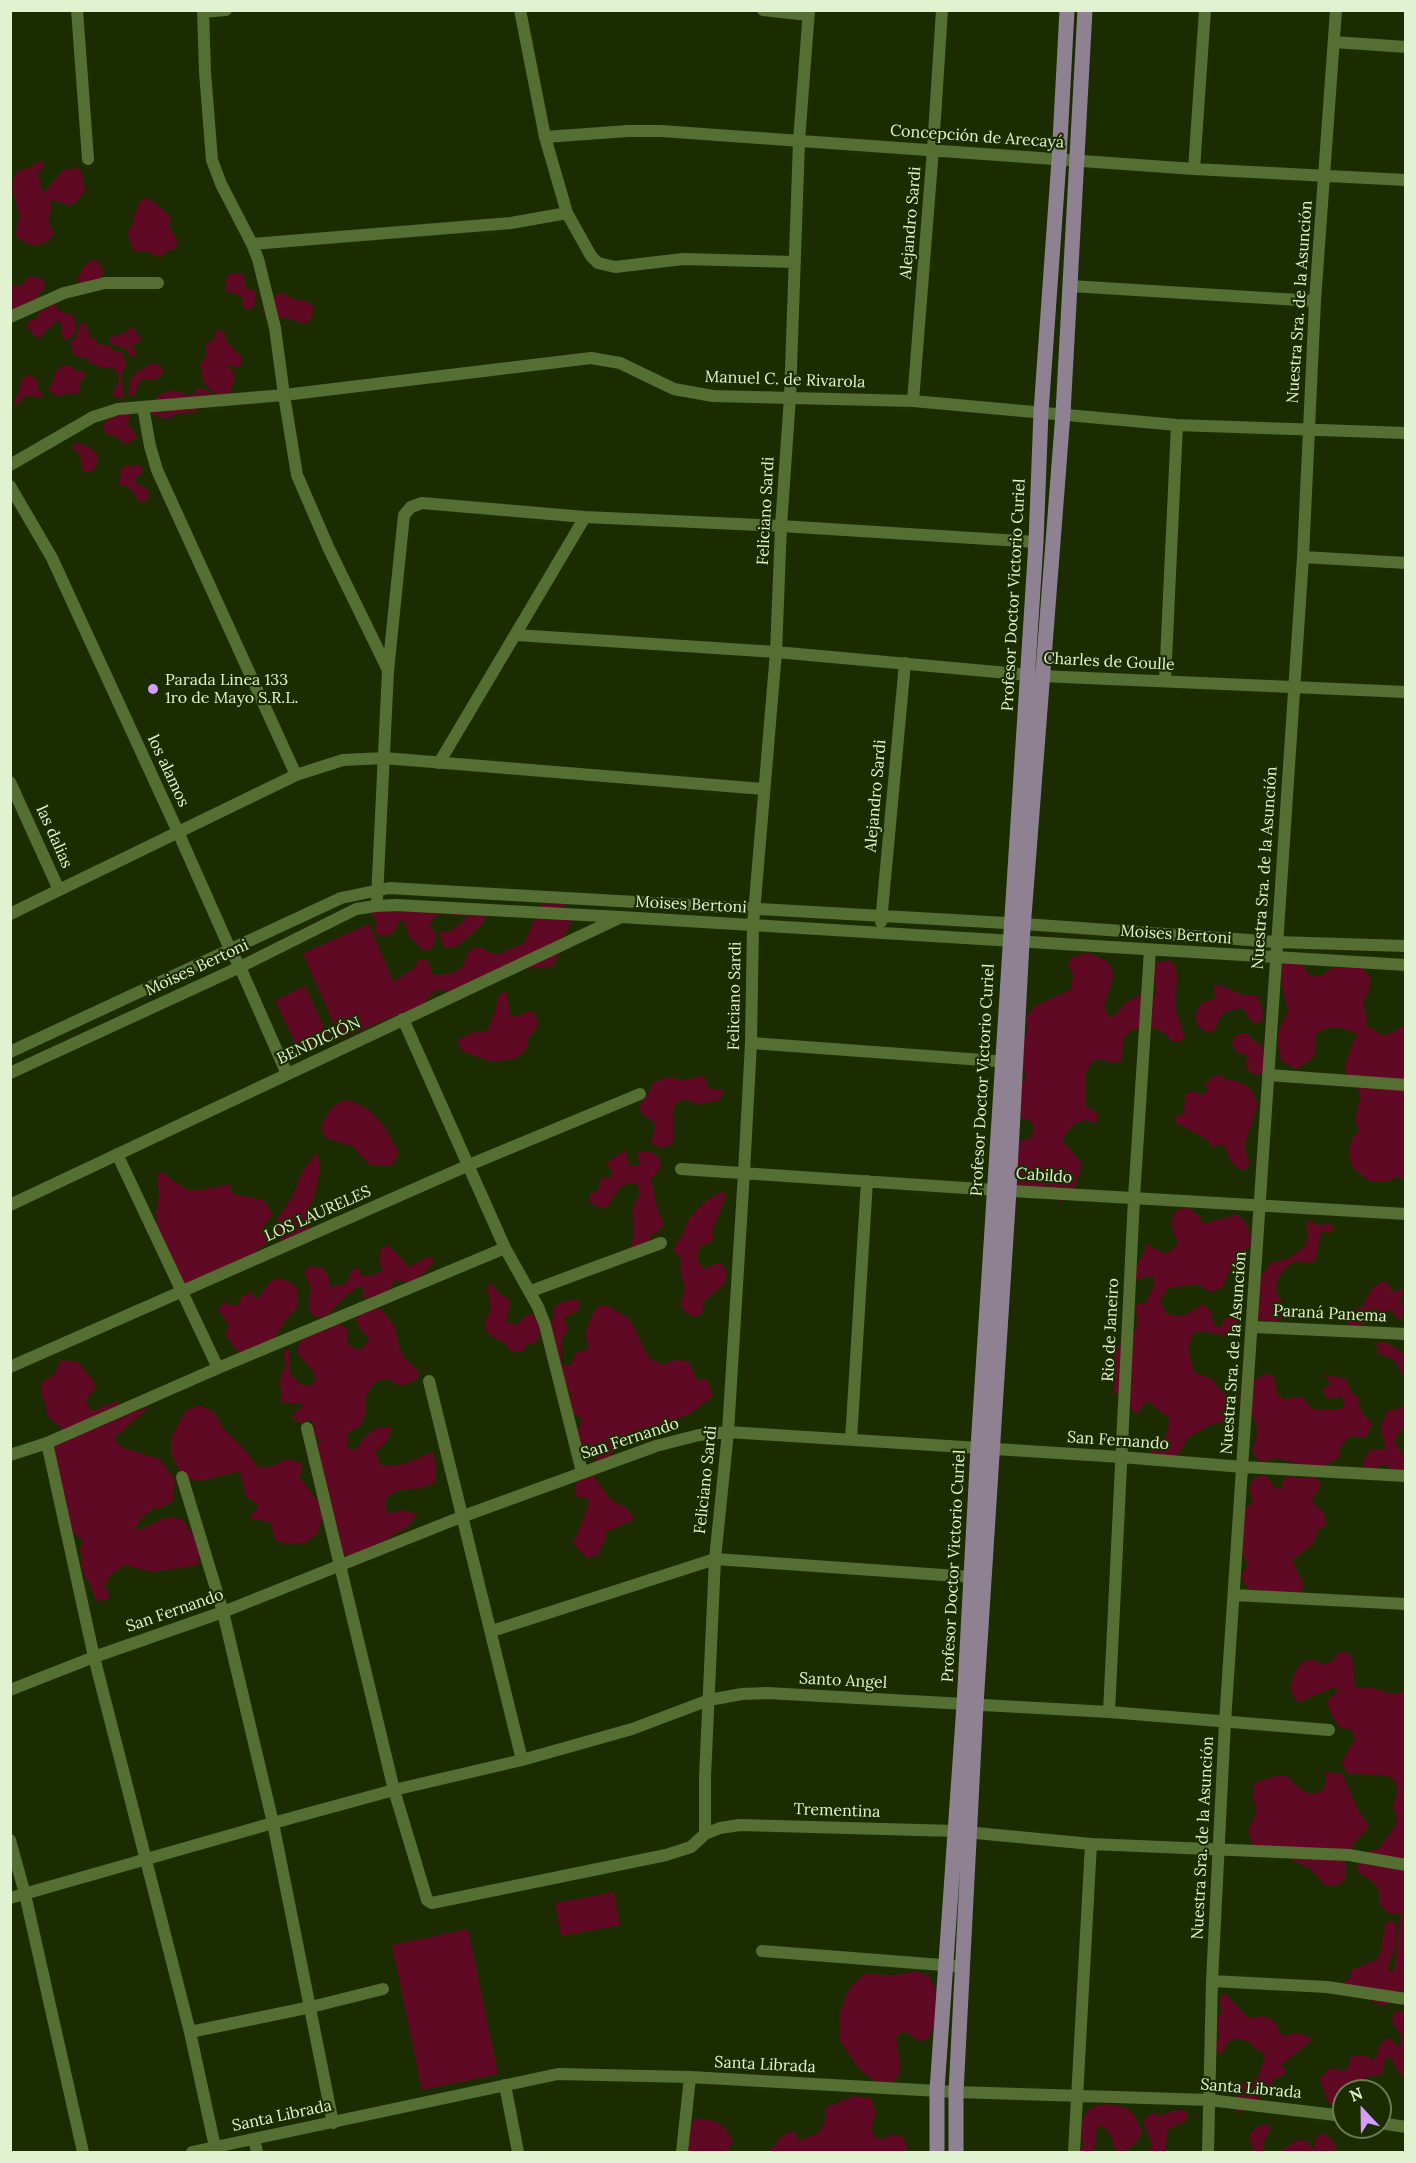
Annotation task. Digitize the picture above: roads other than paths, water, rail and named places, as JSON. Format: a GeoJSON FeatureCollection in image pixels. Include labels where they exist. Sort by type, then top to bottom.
{"type":"FeatureCollection","features":[{"type":"Feature","properties":{"kind":"main road","name":"Profesor Doctor Victorio Curiel"},"geometry":{"type":"LineString","coordinates":[[956,2152],[956,2092],[962,1968],[962,1832],[1017,924],[1052,413],[1059,160],[1067,10]]}},
{"type":"Feature","properties":{"kind":"main road","name":"Profesor Doctor Victorio Curiel"},"geometry":{"type":"LineString","coordinates":[[1034,675],[1036,542],[1070,286],[1085,10]]}},
{"type":"Feature","properties":{"kind":"main road","name":"Profesor Doctor Victorio Curiel"},"geometry":{"type":"LineString","coordinates":[[970,1705],[972,1577],[986,1449]]}},
{"type":"Feature","properties":{"kind":"main road","name":"Profesor Doctor Victorio Curiel"},"geometry":{"type":"LineString","coordinates":[[937,2152],[937,2090],[945,1965],[962,1832]]}},
{"type":"Feature","properties":{"kind":"street"},"geometry":{"type":"LineString","coordinates":[[77,10],[88,159]]}},
{"type":"Feature","properties":{"kind":"street"},"geometry":{"type":"LineString","coordinates":[[226,10],[203,11],[204,72],[212,160],[221,184],[237,211],[258,259],[275,328],[297,475],[329,549],[388,671]]}},
{"type":"Feature","properties":{"kind":"street"},"geometry":{"type":"LineString","coordinates":[[520,10],[545,137],[567,213],[591,256],[598,263],[615,267],[683,259],[795,262]]}},
{"type":"Feature","properties":{"kind":"street"},"geometry":{"type":"LineString","coordinates":[[763,10],[809,13]]}},
{"type":"Feature","properties":{"kind":"street","name":"Alejandro Sardi"},"geometry":{"type":"LineString","coordinates":[[913,401],[942,10]]}},
{"type":"Feature","properties":{"kind":"street"},"geometry":{"type":"LineString","coordinates":[[1194,169],[1205,10]]}},
{"type":"Feature","properties":{"kind":"street","name":"Nuestra Sra. de la Asunción"},"geometry":{"type":"LineString","coordinates":[[1208,2152],[1212,1981],[1225,1722],[1244,1467],[1303,557],[1315,301],[1336,10]]}},
{"type":"Feature","properties":{"kind":"street","name":"Feliciano Sardi"},"geometry":{"type":"LineString","coordinates":[[705,1834],[705,1777],[715,1559],[728,1432],[744,1172],[751,1043],[753,925],[776,652],[799,141],[809,13]]}},
{"type":"Feature","properties":{"kind":"street"},"geometry":{"type":"LineString","coordinates":[[1334,42],[1406,47]]}},
{"type":"Feature","properties":{"kind":"street","name":"Concepción de Arecayá"},"geometry":{"type":"LineString","coordinates":[[545,137],[628,131],[933,149],[1194,169],[1406,180]]}},
{"type":"Feature","properties":{"kind":"street"},"geometry":{"type":"LineString","coordinates":[[252,244],[511,223],[567,213]]}},
{"type":"Feature","properties":{"kind":"street"},"geometry":{"type":"LineString","coordinates":[[10,317],[64,293],[105,283],[158,283]]}},
{"type":"Feature","properties":{"kind":"street"},"geometry":{"type":"LineString","coordinates":[[1070,286],[1315,301]]}},
{"type":"Feature","properties":{"kind":"street","name":"Manuel C. de Rivarola"},"geometry":{"type":"LineString","coordinates":[[10,465],[93,417],[118,409],[284,395],[591,358],[620,363],[674,389],[713,396],[913,401],[1052,413]]}},
{"type":"Feature","properties":{"kind":"street"},"geometry":{"type":"LineString","coordinates":[[143,407],[157,470],[296,775]]}},
{"type":"Feature","properties":{"kind":"street"},"geometry":{"type":"LineString","coordinates":[[1052,413],[1177,425],[1406,433]]}},
{"type":"Feature","properties":{"kind":"street"},"geometry":{"type":"LineString","coordinates":[[1165,681],[1177,425]]}},
{"type":"Feature","properties":{"kind":"street","name":"los alamos"},"geometry":{"type":"LineString","coordinates":[[10,486],[52,558],[287,1074]]}},
{"type":"Feature","properties":{"kind":"street"},"geometry":{"type":"LineString","coordinates":[[375,906],[378,890],[388,671],[404,515],[411,507],[422,503],[585,517],[781,526],[1036,542]]}},
{"type":"Feature","properties":{"kind":"street"},"geometry":{"type":"LineString","coordinates":[[439,762],[585,517]]}},
{"type":"Feature","properties":{"kind":"street"},"geometry":{"type":"LineString","coordinates":[[1303,557],[1406,563]]}},
{"type":"Feature","properties":{"kind":"street","name":"Charles de Goulle"},"geometry":{"type":"LineString","coordinates":[[516,635],[776,652],[1034,675],[1406,692]]}},
{"type":"Feature","properties":{"kind":"street","name":"Alejandro Sardi"},"geometry":{"type":"LineString","coordinates":[[881,932],[905,663]]}},
{"type":"Feature","properties":{"kind":"street"},"geometry":{"type":"LineString","coordinates":[[60,890],[296,775],[343,760],[384,758],[763,789]]}},
{"type":"Feature","properties":{"kind":"street","name":"las dalias"},"geometry":{"type":"LineString","coordinates":[[10,782],[60,890],[10,914]]}},
{"type":"Feature","properties":{"kind":"street","name":"Moises Bertoni"},"geometry":{"type":"LineString","coordinates":[[10,1052],[341,898],[389,888],[1017,924],[1277,942],[1406,946]]}},
{"type":"Feature","properties":{"kind":"street","name":"BENDICIÓN"},"geometry":{"type":"LineString","coordinates":[[10,1205],[621,917],[639,902]]}},
{"type":"Feature","properties":{"kind":"street","name":"Moises Bertoni"},"geometry":{"type":"LineString","coordinates":[[10,1073],[240,967],[356,909],[375,906],[396,905],[621,917],[1406,965]]}},
{"type":"Feature","properties":{"kind":"street","name":"Rio de Janeiro"},"geometry":{"type":"LineString","coordinates":[[1109,1712],[1134,1198],[1150,950]]}},
{"type":"Feature","properties":{"kind":"street"},"geometry":{"type":"LineString","coordinates":[[403,1019],[505,1248],[531,1291],[545,1325],[582,1472]]}},
{"type":"Feature","properties":{"kind":"street"},"geometry":{"type":"LineString","coordinates":[[751,1043],[1010,1062]]}},
{"type":"Feature","properties":{"kind":"street"},"geometry":{"type":"LineString","coordinates":[[1268,1075],[1406,1085]]}},
{"type":"Feature","properties":{"kind":"street","name":"LOS LAURELES"},"geometry":{"type":"LineString","coordinates":[[10,1367],[469,1165],[640,1094]]}},
{"type":"Feature","properties":{"kind":"street"},"geometry":{"type":"LineString","coordinates":[[117,1154],[218,1368]]}},
{"type":"Feature","properties":{"kind":"street","name":"Cabildo"},"geometry":{"type":"LineString","coordinates":[[681,1169],[1406,1214]]}},
{"type":"Feature","properties":{"kind":"street"},"geometry":{"type":"LineString","coordinates":[[851,1440],[867,1181]]}},
{"type":"Feature","properties":{"kind":"street"},"geometry":{"type":"LineString","coordinates":[[531,1291],[661,1243]]}},
{"type":"Feature","properties":{"kind":"street"},"geometry":{"type":"LineString","coordinates":[[10,1455],[47,1443],[218,1368],[505,1248]]}},
{"type":"Feature","properties":{"kind":"street","name":"Paraná Panema"},"geometry":{"type":"LineString","coordinates":[[1253,1327],[1406,1334]]}},
{"type":"Feature","properties":{"kind":"street"},"geometry":{"type":"LineString","coordinates":[[429,1381],[522,1760]]}},
{"type":"Feature","properties":{"kind":"street"},"geometry":{"type":"LineString","coordinates":[[307,1428],[394,1790]]}},
{"type":"Feature","properties":{"kind":"street","name":"San Fernando"},"geometry":{"type":"LineString","coordinates":[[10,1690],[94,1657],[223,1612],[461,1517],[582,1472],[677,1440],[699,1435],[728,1432],[1406,1476]]}},
{"type":"Feature","properties":{"kind":"street"},"geometry":{"type":"LineString","coordinates":[[47,1443],[94,1657],[190,2032],[215,2147]]}},
{"type":"Feature","properties":{"kind":"street"},"geometry":{"type":"LineString","coordinates":[[182,1477],[223,1612],[273,1822],[333,2122]]}},
{"type":"Feature","properties":{"kind":"street"},"geometry":{"type":"LineString","coordinates":[[492,1631],[715,1559],[972,1577]]}},
{"type":"Feature","properties":{"kind":"street"},"geometry":{"type":"LineString","coordinates":[[1234,1595],[1406,1604]]}},
{"type":"Feature","properties":{"kind":"street","name":"Santo Angel"},"geometry":{"type":"LineString","coordinates":[[10,1898],[273,1822],[394,1790],[522,1760],[632,1729],[708,1700],[742,1694],[768,1693],[1109,1712],[1329,1730]]}},
{"type":"Feature","properties":{"kind":"street","name":"Trementina"},"geometry":{"type":"LineString","coordinates":[[394,1790],[427,1899],[432,1903],[666,1855],[691,1847],[705,1834],[720,1828],[740,1825],[962,1832],[1091,1844],[1349,1855],[1406,1865]]}},
{"type":"Feature","properties":{"kind":"street"},"geometry":{"type":"LineString","coordinates":[[10,1840],[26,1894],[83,2152]]}},
{"type":"Feature","properties":{"kind":"street"},"geometry":{"type":"LineString","coordinates":[[1074,2152],[1091,1844]]}},
{"type":"Feature","properties":{"kind":"street"},"geometry":{"type":"LineString","coordinates":[[762,1951],[962,1968]]}},
{"type":"Feature","properties":{"kind":"street"},"geometry":{"type":"LineString","coordinates":[[1212,1981],[1327,1987],[1406,1999]]}},
{"type":"Feature","properties":{"kind":"street"},"geometry":{"type":"LineString","coordinates":[[190,2032],[311,2007],[383,1989]]}},
{"type":"Feature","properties":{"kind":"street","name":"Santa Librada"},"geometry":{"type":"LineString","coordinates":[[192,2152],[558,2073],[956,2092],[1209,2100],[1332,2115]]}},
{"type":"Feature","properties":{"kind":"street"},"geometry":{"type":"LineString","coordinates":[[682,2152],[690,2078]]}},
{"type":"Feature","properties":{"kind":"street"},"geometry":{"type":"LineString","coordinates":[[505,2085],[518,2152]]}},
{"type":"Feature","properties":{"kind":"street"},"geometry":{"type":"LineString","coordinates":[[254,2139],[257,2152]]}},
{"type":"Feature","properties":{"kind":"place","name":"Parada Linea 133 1ro de Mayo S.R.L."},"geometry":{"type":"Point","coordinates":[153,689]}}]}
